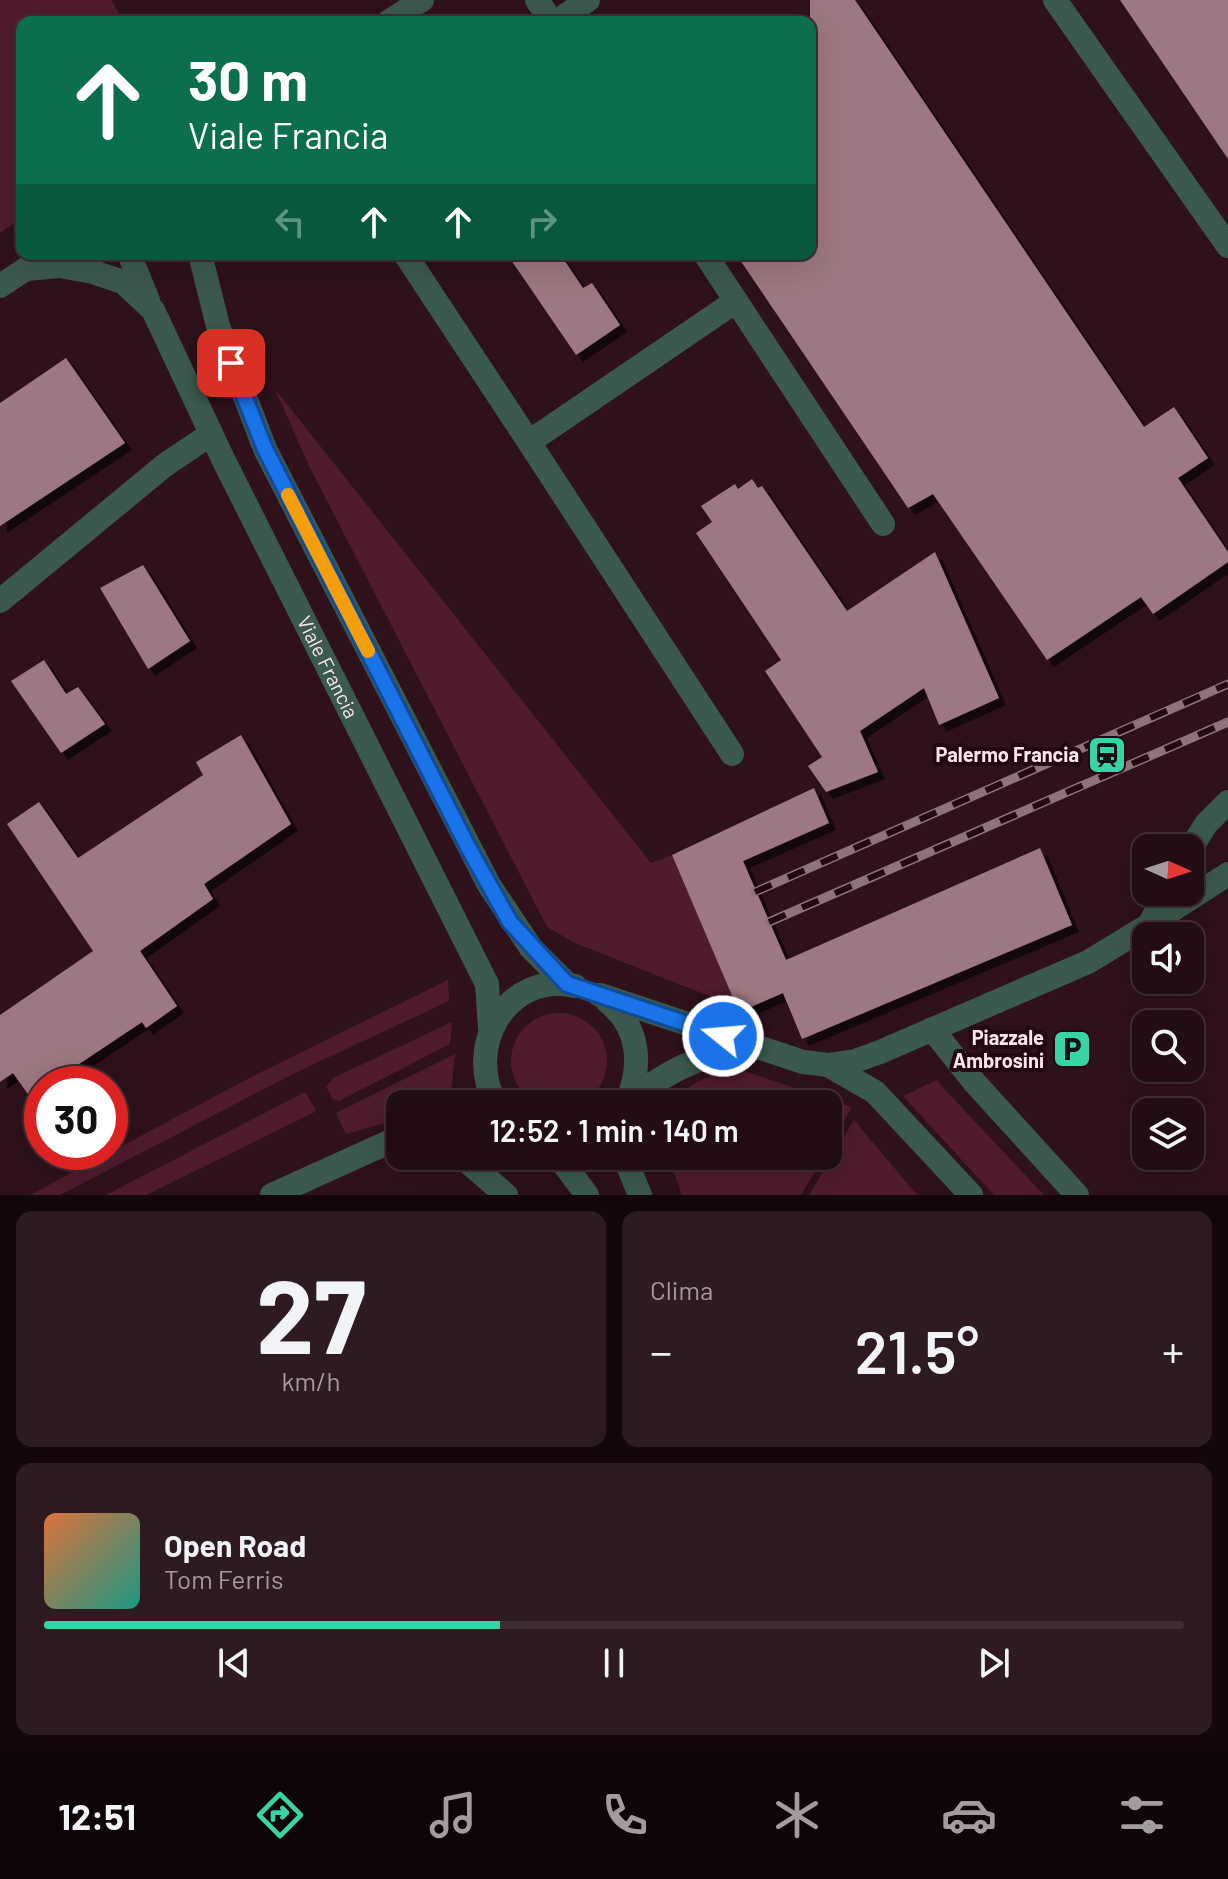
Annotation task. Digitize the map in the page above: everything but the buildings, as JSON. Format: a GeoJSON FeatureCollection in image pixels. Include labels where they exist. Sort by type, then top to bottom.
{"type":"FeatureCollection","features":[{"type":"Feature","properties":{"kind":"street"},"geometry":{"type":"LineString","coordinates":[[397,16],[422,0]]}},
{"type":"Feature","properties":{"kind":"street"},"geometry":{"type":"LineString","coordinates":[[537,0],[549,16]]}},
{"type":"Feature","properties":{"kind":"street"},"geometry":{"type":"LineString","coordinates":[[563,16],[588,0]]}},
{"type":"Feature","properties":{"kind":"street"},"geometry":{"type":"LineString","coordinates":[[1055,0],[1228,246]]}},
{"type":"Feature","properties":{"kind":"street"},"geometry":{"type":"LineString","coordinates":[[0,286],[39,260]]}},
{"type":"Feature","properties":{"kind":"street","name":"Viale Francia"},"geometry":{"type":"LineString","coordinates":[[132,260],[211,434],[487,984],[490,1028],[483,1070],[491,1090]]}},
{"type":"Feature","properties":{"kind":"street"},"geometry":{"type":"LineString","coordinates":[[194,260],[205,283]]}},
{"type":"Feature","properties":{"kind":"street"},"geometry":{"type":"LineString","coordinates":[[201,260],[222,339],[265,449],[468,847],[510,922],[567,984]]}},
{"type":"Feature","properties":{"kind":"street"},"geometry":{"type":"LineString","coordinates":[[409,260],[732,754]]}},
{"type":"Feature","properties":{"kind":"street"},"geometry":{"type":"LineString","coordinates":[[709,260],[883,524]]}},
{"type":"Feature","properties":{"kind":"street","name":"Viale Francia"},"geometry":{"type":"LineString","coordinates":[[26,269],[60,266],[93,272],[123,282],[153,310]]}},
{"type":"Feature","properties":{"kind":"street"},"geometry":{"type":"LineString","coordinates":[[529,442],[736,301]]}},
{"type":"Feature","properties":{"kind":"street"},"geometry":{"type":"LineString","coordinates":[[0,601],[165,465],[211,434]]}},
{"type":"Feature","properties":{"kind":"street"},"geometry":{"type":"LineString","coordinates":[[1200,834],[1228,802]]}},
{"type":"Feature","properties":{"kind":"street"},"geometry":{"type":"LineString","coordinates":[[1154,922],[1228,874]]}},
{"type":"Feature","properties":{"kind":"street"},"geometry":{"type":"LineString","coordinates":[[828,1065],[855,1061],[932,1029],[1102,955],[1132,936]]}},
{"type":"Feature","properties":{"kind":"street"},"geometry":{"type":"LineString","coordinates":[[490,1028],[514,999],[530,990],[567,984],[771,1053],[828,1065],[875,1092],[971,1195]]}},
{"type":"Feature","properties":{"kind":"street"},"geometry":{"type":"LineString","coordinates":[[600,995],[627,1023],[635,1041],[635,1080],[631,1090]]}},
{"type":"Feature","properties":{"kind":"street"},"geometry":{"type":"LineString","coordinates":[[932,1029],[975,1083],[1077,1195]]}},
{"type":"Feature","properties":{"kind":"street"},"geometry":{"type":"LineString","coordinates":[[644,1090],[706,1056],[734,1051],[771,1053]]}},
{"type":"Feature","properties":{"kind":"street"},"geometry":{"type":"LineString","coordinates":[[272,1195],[386,1143]]}},
{"type":"Feature","properties":{"kind":"street"},"geometry":{"type":"LineString","coordinates":[[477,1170],[506,1195]]}},
{"type":"Feature","properties":{"kind":"street"},"geometry":{"type":"LineString","coordinates":[[568,1170],[587,1195]]}},
{"type":"Feature","properties":{"kind":"street"},"geometry":{"type":"LineString","coordinates":[[630,1170],[640,1195]]}},
{"type":"Feature","properties":{"kind":"shaded area"},"geometry":{"type":"Polygon","coordinates":[[[0,0],[111,0],[120,16],[16,16],[16,222],[0,233],[0,0]]]}},
{"type":"Feature","properties":{"kind":"shaded area"},"geometry":{"type":"Polygon","coordinates":[[[275,389],[651,863],[672,855],[737,1007],[575,943],[547,927],[309,466],[275,389]]]}},
{"type":"Feature","properties":{"kind":"shaded area"},"geometry":{"type":"Polygon","coordinates":[[[448,980],[449,1001],[295,1073],[128,1160],[128,1143],[253,1076],[448,980]]]}},
{"type":"Feature","properties":{"kind":"shaded area"},"geometry":{"type":"Polygon","coordinates":[[[559,1013],[577,1016],[599,1034],[606,1052],[604,1079],[597,1090],[521,1090],[514,1079],[511,1061],[514,1043],[525,1027],[541,1016],[559,1013]]]}},
{"type":"Feature","properties":{"kind":"shaded area"},"geometry":{"type":"Polygon","coordinates":[[[452,1022],[450,1044],[339,1101],[333,1099],[326,1087],[333,1078],[452,1022]]]}},
{"type":"Feature","properties":{"kind":"shaded area"},"geometry":{"type":"Polygon","coordinates":[[[455,1054],[451,1090],[386,1090],[386,1123],[346,1134],[336,1113],[455,1054]]]}},
{"type":"Feature","properties":{"kind":"shaded area"},"geometry":{"type":"Polygon","coordinates":[[[741,1070],[801,1090],[686,1090],[703,1079],[741,1070]]]}},
{"type":"Feature","properties":{"kind":"shaded area"},"geometry":{"type":"Polygon","coordinates":[[[937,1080],[1044,1195],[994,1195],[903,1096],[937,1080]]]}},
{"type":"Feature","properties":{"kind":"shaded area"},"geometry":{"type":"Polygon","coordinates":[[[305,1092],[316,1110],[313,1113],[146,1195],[106,1195],[305,1092]]]}},
{"type":"Feature","properties":{"kind":"shaded area"},"geometry":{"type":"Polygon","coordinates":[[[842,1104],[852,1107],[842,1124],[842,1104]]]}},
{"type":"Feature","properties":{"kind":"shaded area"},"geometry":{"type":"Polygon","coordinates":[[[854,1120],[917,1195],[809,1195],[824,1170],[842,1170],[842,1140],[854,1120]]]}},
{"type":"Feature","properties":{"kind":"shaded area"},"geometry":{"type":"Polygon","coordinates":[[[77,1170],[108,1170],[60,1195],[30,1195],[77,1170]]]}},
{"type":"Feature","properties":{"kind":"shaded area"},"geometry":{"type":"Polygon","coordinates":[[[673,1170],[816,1170],[801,1195],[682,1195],[673,1170]]]}},
{"type":"Feature","properties":{"kind":"railway"},"geometry":{"type":"LineString","coordinates":[[755,892],[1228,684]]}},
{"type":"Feature","properties":{"kind":"railway"},"geometry":{"type":"LineString","coordinates":[[769,922],[1228,722]]}},
{"type":"Feature","properties":{"kind":"slow traffic"},"geometry":{"type":"LineString","coordinates":[[288,495],[368,651]]}},
{"type":"Feature","properties":{"kind":"place","name":"Palermo Francia"},"geometry":{"type":"Point","coordinates":[1107,755]}},
{"type":"Feature","properties":{"kind":"place","name":"Piazzale Ambrosini"},"geometry":{"type":"Point","coordinates":[1072,1049]}},
{"type":"Feature","properties":{"kind":"route"},"geometry":{"type":"LineString","coordinates":[[231,363],[265,449],[468,847],[510,922],[567,984],[627,1007],[723,1036]]}}]}
